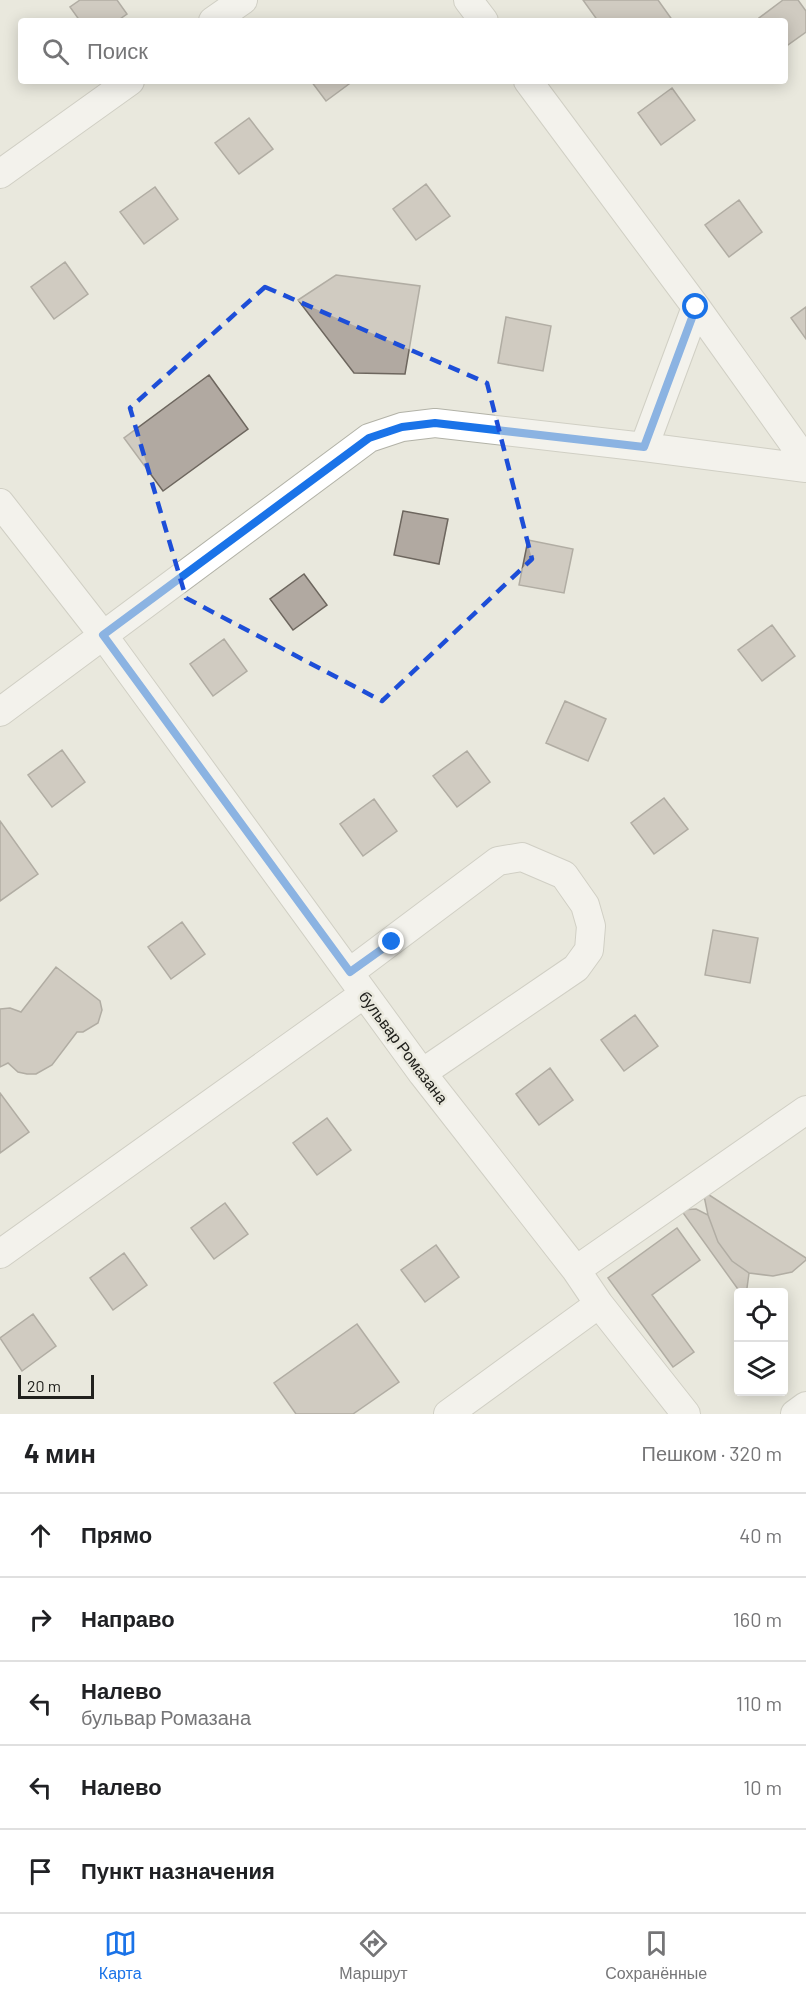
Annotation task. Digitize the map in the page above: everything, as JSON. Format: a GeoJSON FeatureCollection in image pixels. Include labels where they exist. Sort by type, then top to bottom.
{"type":"FeatureCollection","features":[{"type":"Feature","properties":{"kind":"street"},"geometry":{"type":"LineString","coordinates":[[217,18],[243,0]]}},
{"type":"Feature","properties":{"kind":"street"},"geometry":{"type":"LineString","coordinates":[[468,0],[482,18]]}},
{"type":"Feature","properties":{"kind":"street"},"geometry":{"type":"LineString","coordinates":[[0,174],[126,84]]}},
{"type":"Feature","properties":{"kind":"street"},"geometry":{"type":"LineString","coordinates":[[530,84],[696,307],[806,461]]}},
{"type":"Feature","properties":{"kind":"street"},"geometry":{"type":"LineString","coordinates":[[644,447],[696,307]]}},
{"type":"Feature","properties":{"kind":"street"},"geometry":{"type":"LineString","coordinates":[[0,712],[369,438],[402,427],[435,423],[806,468]]}},
{"type":"Feature","properties":{"kind":"street","name":"бульвар Ромазана"},"geometry":{"type":"LineString","coordinates":[[0,503],[103,635],[423,1073],[686,1414]]}},
{"type":"Feature","properties":{"kind":"street"},"geometry":{"type":"LineString","coordinates":[[0,1254],[357,983],[498,861],[522,857],[564,875],[585,905],[591,926],[589,950],[576,968],[423,1073]]}},
{"type":"Feature","properties":{"kind":"street"},"geometry":{"type":"LineString","coordinates":[[576,1270],[806,1110]]}},
{"type":"Feature","properties":{"kind":"street"},"geometry":{"type":"LineString","coordinates":[[448,1414],[599,1304]]}},
{"type":"Feature","properties":{"kind":"street"},"geometry":{"type":"LineString","coordinates":[[795,1414],[806,1406]]}},
{"type":"Feature","properties":{"kind":"highlighted area"},"geometry":{"type":"Polygon","coordinates":[[[265,287],[487,383],[532,559],[382,701],[186,598],[130,408],[265,287]]]}},
{"type":"Feature","properties":{"kind":"building"},"geometry":{"type":"Polygon","coordinates":[[[80,0],[117,0],[127,14],[121,18],[78,18],[70,7],[80,0]]]}},
{"type":"Feature","properties":{"kind":"building"},"geometry":{"type":"Polygon","coordinates":[[[583,0],[658,0],[671,18],[596,18],[583,0]]]}},
{"type":"Feature","properties":{"kind":"building"},"geometry":{"type":"Polygon","coordinates":[[[783,0],[798,0],[806,11],[806,32],[788,45],[788,18],[759,18],[783,0]]]}},
{"type":"Feature","properties":{"kind":"building"},"geometry":{"type":"Polygon","coordinates":[[[313,84],[349,84],[326,101],[313,84]]]}},
{"type":"Feature","properties":{"kind":"building"},"geometry":{"type":"Polygon","coordinates":[[[672,88],[695,120],[661,145],[638,113],[672,88]]]}},
{"type":"Feature","properties":{"kind":"building"},"geometry":{"type":"Polygon","coordinates":[[[249,118],[273,149],[239,174],[215,143],[249,118]]]}},
{"type":"Feature","properties":{"kind":"building"},"geometry":{"type":"Polygon","coordinates":[[[426,184],[450,216],[416,240],[393,209],[426,184]]]}},
{"type":"Feature","properties":{"kind":"building"},"geometry":{"type":"Polygon","coordinates":[[[155,187],[178,219],[144,244],[120,212],[155,187]]]}},
{"type":"Feature","properties":{"kind":"building"},"geometry":{"type":"Polygon","coordinates":[[[739,200],[762,232],[729,257],[705,225],[739,200]]]}},
{"type":"Feature","properties":{"kind":"building"},"geometry":{"type":"Polygon","coordinates":[[[65,262],[88,294],[54,319],[31,287],[65,262]]]}},
{"type":"Feature","properties":{"kind":"building"},"geometry":{"type":"Polygon","coordinates":[[[336,275],[420,286],[405,374],[354,373],[298,300],[336,275]]]}},
{"type":"Feature","properties":{"kind":"building"},"geometry":{"type":"Polygon","coordinates":[[[806,307],[806,339],[791,318],[806,307]]]}},
{"type":"Feature","properties":{"kind":"building"},"geometry":{"type":"Polygon","coordinates":[[[506,317],[551,326],[543,371],[498,363],[506,317]]]}},
{"type":"Feature","properties":{"kind":"building"},"geometry":{"type":"Polygon","coordinates":[[[209,375],[248,429],[163,491],[124,438],[209,375]]]}},
{"type":"Feature","properties":{"kind":"building"},"geometry":{"type":"Polygon","coordinates":[[[403,511],[448,519],[439,564],[394,555],[403,511]]]}},
{"type":"Feature","properties":{"kind":"building"},"geometry":{"type":"Polygon","coordinates":[[[528,540],[573,549],[564,593],[519,585],[528,540]]]}},
{"type":"Feature","properties":{"kind":"building"},"geometry":{"type":"Polygon","coordinates":[[[304,574],[327,605],[293,630],[270,599],[304,574]]]}},
{"type":"Feature","properties":{"kind":"building"},"geometry":{"type":"Polygon","coordinates":[[[772,625],[795,656],[762,681],[738,650],[772,625]]]}},
{"type":"Feature","properties":{"kind":"building"},"geometry":{"type":"Polygon","coordinates":[[[224,639],[247,671],[213,696],[190,664],[224,639]]]}},
{"type":"Feature","properties":{"kind":"building"},"geometry":{"type":"Polygon","coordinates":[[[565,701],[606,719],[588,761],[546,743],[565,701]]]}},
{"type":"Feature","properties":{"kind":"building"},"geometry":{"type":"Polygon","coordinates":[[[62,750],[85,782],[52,807],[28,775],[62,750]]]}},
{"type":"Feature","properties":{"kind":"building"},"geometry":{"type":"Polygon","coordinates":[[[467,751],[490,782],[457,807],[433,776],[467,751]]]}},
{"type":"Feature","properties":{"kind":"building"},"geometry":{"type":"Polygon","coordinates":[[[664,798],[688,829],[654,854],[631,823],[664,798]]]}},
{"type":"Feature","properties":{"kind":"building"},"geometry":{"type":"Polygon","coordinates":[[[374,799],[397,831],[363,856],[340,824],[374,799]]]}},
{"type":"Feature","properties":{"kind":"building"},"geometry":{"type":"Polygon","coordinates":[[[0,821],[38,874],[0,901],[0,821]]]}},
{"type":"Feature","properties":{"kind":"building"},"geometry":{"type":"Polygon","coordinates":[[[182,922],[205,954],[171,979],[148,947],[182,922]]]}},
{"type":"Feature","properties":{"kind":"building"},"geometry":{"type":"Polygon","coordinates":[[[713,930],[758,938],[750,983],[705,975],[713,930]]]}},
{"type":"Feature","properties":{"kind":"building"},"geometry":{"type":"Polygon","coordinates":[[[56,967],[100,1001],[102,1010],[98,1023],[83,1032],[77,1032],[52,1065],[36,1074],[18,1072],[8,1063],[0,1067],[0,1009],[10,1008],[21,1012],[56,967]]]}},
{"type":"Feature","properties":{"kind":"building"},"geometry":{"type":"Polygon","coordinates":[[[635,1015],[658,1046],[624,1071],[601,1040],[635,1015]]]}},
{"type":"Feature","properties":{"kind":"building"},"geometry":{"type":"Polygon","coordinates":[[[550,1068],[573,1100],[539,1125],[516,1094],[550,1068]]]}},
{"type":"Feature","properties":{"kind":"building"},"geometry":{"type":"Polygon","coordinates":[[[0,1093],[29,1132],[0,1153],[0,1093]]]}},
{"type":"Feature","properties":{"kind":"building"},"geometry":{"type":"Polygon","coordinates":[[[327,1118],[351,1150],[317,1175],[293,1143],[327,1118]]]}},
{"type":"Feature","properties":{"kind":"building"},"geometry":{"type":"Polygon","coordinates":[[[703,1191],[806,1260],[792,1272],[773,1276],[749,1273],[732,1261],[718,1242],[708,1215],[703,1191]]]}},
{"type":"Feature","properties":{"kind":"building"},"geometry":{"type":"Polygon","coordinates":[[[225,1203],[248,1234],[214,1259],[191,1228],[225,1203]]]}},
{"type":"Feature","properties":{"kind":"building"},"geometry":{"type":"Polygon","coordinates":[[[696,1209],[708,1215],[718,1242],[732,1261],[749,1273],[747,1288],[737,1288],[681,1210],[696,1209]]]}},
{"type":"Feature","properties":{"kind":"building"},"geometry":{"type":"Polygon","coordinates":[[[677,1228],[700,1260],[652,1295],[694,1352],[673,1367],[608,1278],[677,1228]]]}},
{"type":"Feature","properties":{"kind":"building"},"geometry":{"type":"Polygon","coordinates":[[[436,1245],[459,1277],[425,1302],[401,1270],[436,1245]]]}},
{"type":"Feature","properties":{"kind":"building"},"geometry":{"type":"Polygon","coordinates":[[[124,1253],[147,1285],[113,1310],[90,1278],[124,1253]]]}},
{"type":"Feature","properties":{"kind":"building"},"geometry":{"type":"Polygon","coordinates":[[[33,1314],[56,1346],[22,1371],[0,1338],[33,1314]]]}},
{"type":"Feature","properties":{"kind":"building"},"geometry":{"type":"Polygon","coordinates":[[[357,1324],[399,1382],[353,1414],[296,1414],[274,1383],[357,1324]]]}},
{"type":"Feature","properties":{"kind":"route"},"geometry":{"type":"LineString","coordinates":[[392,942],[350,972],[103,635],[369,438],[402,427],[435,423],[644,447],[696,307]]}}]}
